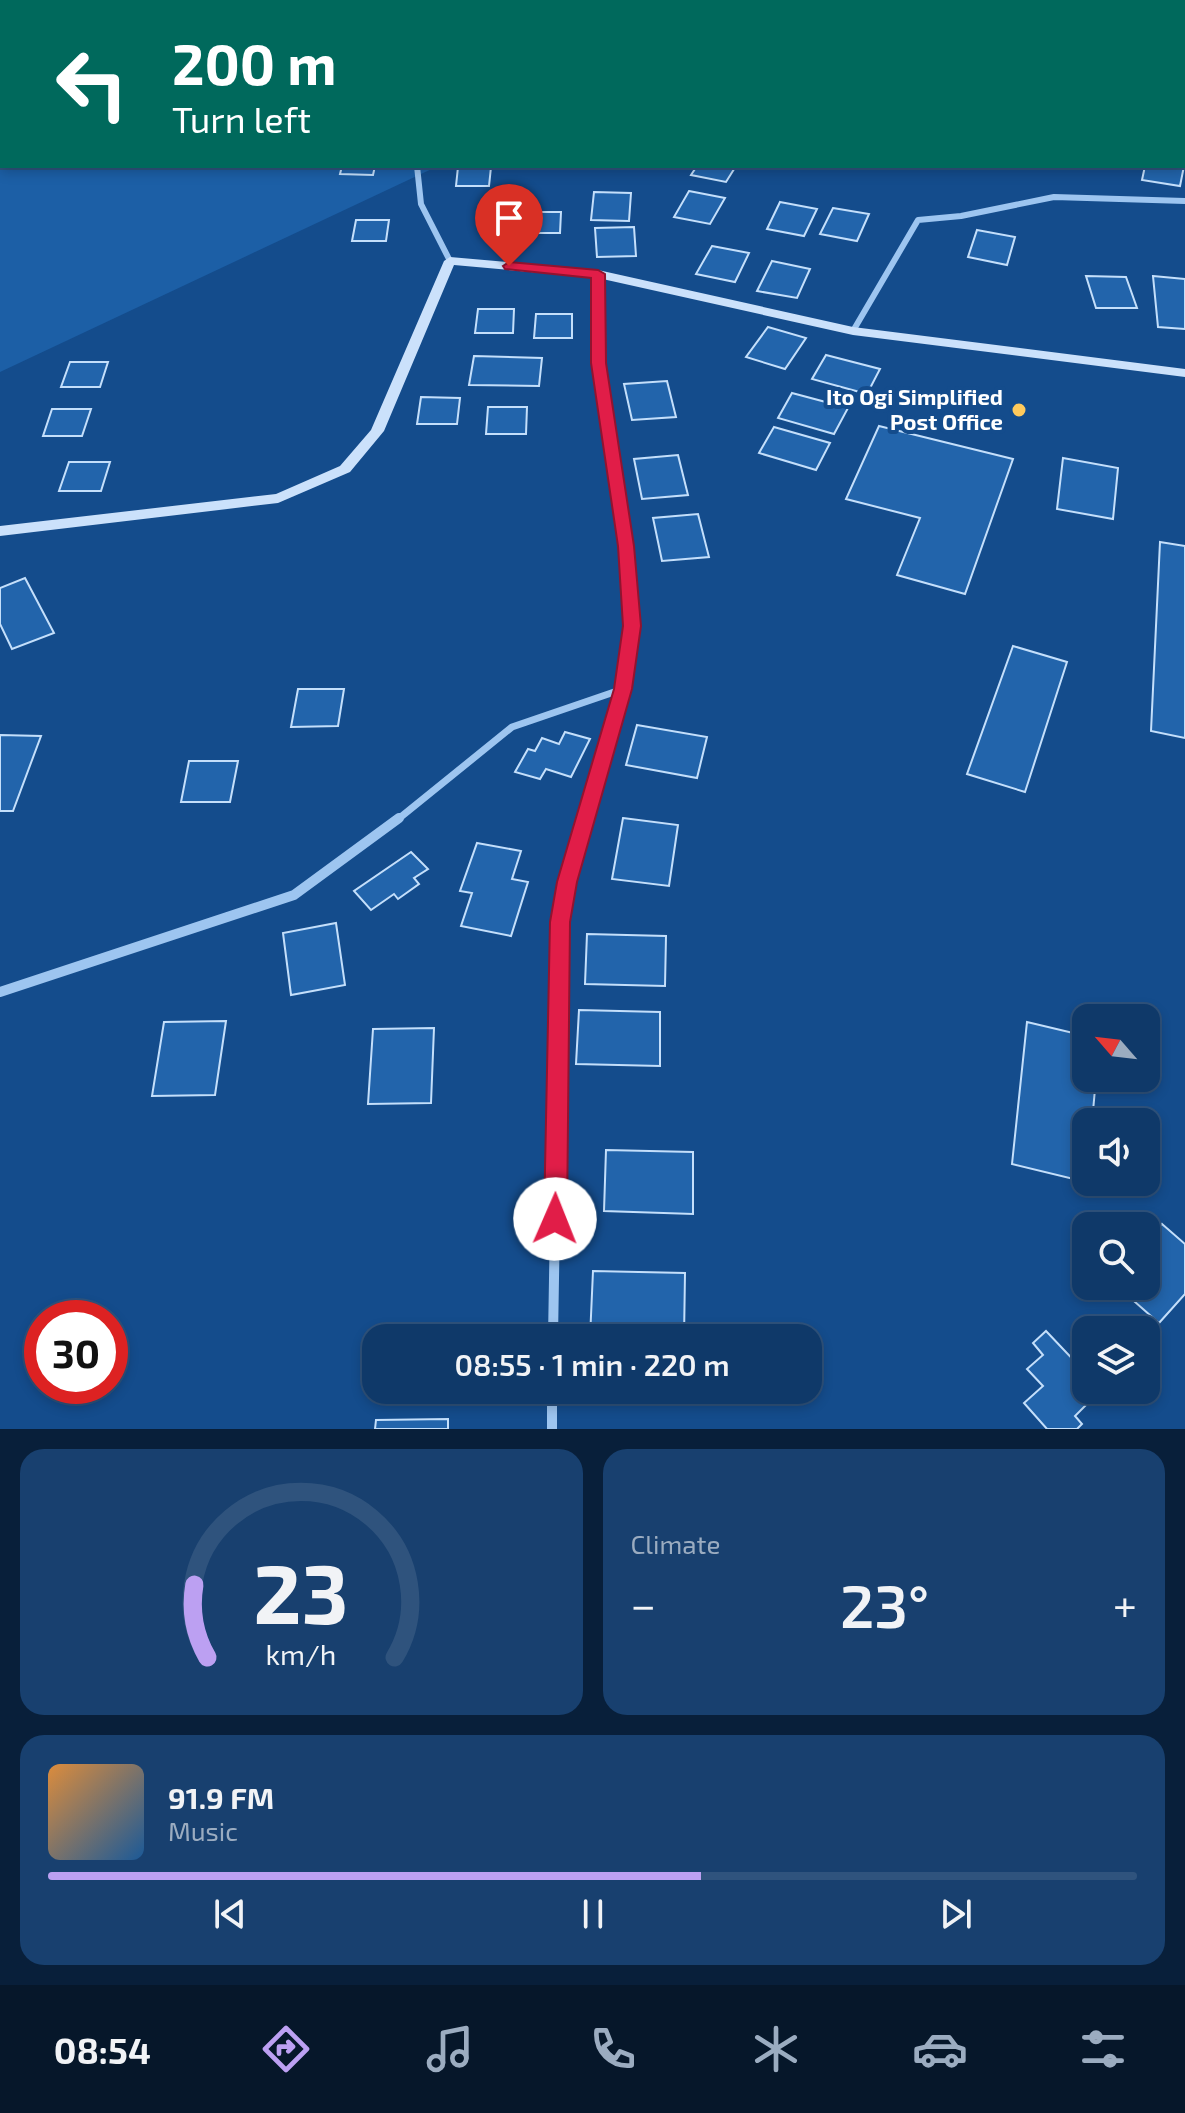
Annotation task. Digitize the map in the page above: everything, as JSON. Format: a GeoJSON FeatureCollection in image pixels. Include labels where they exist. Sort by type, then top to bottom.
{"type":"FeatureCollection","features":[{"type":"Feature","properties":{"kind":"street"},"geometry":{"type":"LineString","coordinates":[[417,168],[415,184],[426,223],[450,261]]}},
{"type":"Feature","properties":{"kind":"street"},"geometry":{"type":"LineString","coordinates":[[853,331],[918,220],[961,216],[1054,197],[1185,201]]}},
{"type":"Feature","properties":{"kind":"street"},"geometry":{"type":"LineString","coordinates":[[450,261],[598,274],[853,331],[1185,373]]}},
{"type":"Feature","properties":{"kind":"street"},"geometry":{"type":"LineString","coordinates":[[0,531],[278,498],[345,469],[377,431],[450,261]]}},
{"type":"Feature","properties":{"kind":"street"},"geometry":{"type":"LineString","coordinates":[[553,1324],[560,922],[567,882],[623,689],[632,626],[626,546],[599,363],[598,274]]}},
{"type":"Feature","properties":{"kind":"street"},"geometry":{"type":"LineString","coordinates":[[0,992],[294,895],[402,816],[512,727],[623,689]]}},
{"type":"Feature","properties":{"kind":"street"},"geometry":{"type":"LineString","coordinates":[[552,1404],[552,1429]]}},
{"type":"Feature","properties":{"kind":"shaded area"},"geometry":{"type":"Polygon","coordinates":[[[0,168],[434,168],[0,372],[0,168]]]}},
{"type":"Feature","properties":{"kind":"building"},"geometry":{"type":"Polygon","coordinates":[[[342,168],[375,168],[373,175],[340,174],[342,168]]]}},
{"type":"Feature","properties":{"kind":"building"},"geometry":{"type":"Polygon","coordinates":[[[458,168],[491,168],[489,186],[456,186],[458,168]]]}},
{"type":"Feature","properties":{"kind":"building"},"geometry":{"type":"Polygon","coordinates":[[[696,168],[735,168],[726,182],[691,175],[696,168]]]}},
{"type":"Feature","properties":{"kind":"building"},"geometry":{"type":"Polygon","coordinates":[[[1145,168],[1184,168],[1180,186],[1142,180],[1145,168]]]}},
{"type":"Feature","properties":{"kind":"building"},"geometry":{"type":"Polygon","coordinates":[[[689,191],[725,198],[710,224],[674,217],[689,191]]]}},
{"type":"Feature","properties":{"kind":"building"},"geometry":{"type":"Polygon","coordinates":[[[594,192],[631,193],[629,221],[591,220],[594,192]]]}},
{"type":"Feature","properties":{"kind":"building"},"geometry":{"type":"Polygon","coordinates":[[[780,202],[817,209],[804,236],[767,229],[780,202]]]}},
{"type":"Feature","properties":{"kind":"building"},"geometry":{"type":"Polygon","coordinates":[[[833,208],[869,214],[857,241],[820,234],[833,208]]]}},
{"type":"Feature","properties":{"kind":"building"},"geometry":{"type":"Polygon","coordinates":[[[527,212],[561,212],[560,233],[526,233],[527,212]]]}},
{"type":"Feature","properties":{"kind":"building"},"geometry":{"type":"Polygon","coordinates":[[[356,220],[389,220],[386,241],[352,241],[356,220]]]}},
{"type":"Feature","properties":{"kind":"building"},"geometry":{"type":"Polygon","coordinates":[[[634,227],[636,256],[597,257],[595,228],[634,227]]]}},
{"type":"Feature","properties":{"kind":"building"},"geometry":{"type":"Polygon","coordinates":[[[977,230],[1015,237],[1007,265],[968,257],[977,230]]]}},
{"type":"Feature","properties":{"kind":"building"},"geometry":{"type":"Polygon","coordinates":[[[712,246],[749,253],[735,282],[696,274],[712,246]]]}},
{"type":"Feature","properties":{"kind":"building"},"geometry":{"type":"Polygon","coordinates":[[[772,261],[810,269],[797,298],[757,291],[772,261]]]}},
{"type":"Feature","properties":{"kind":"building"},"geometry":{"type":"Polygon","coordinates":[[[1086,276],[1126,277],[1137,308],[1096,308],[1086,276]]]}},
{"type":"Feature","properties":{"kind":"building"},"geometry":{"type":"Polygon","coordinates":[[[1153,276],[1185,279],[1185,329],[1158,327],[1153,276]]]}},
{"type":"Feature","properties":{"kind":"building"},"geometry":{"type":"Polygon","coordinates":[[[478,309],[514,309],[513,333],[475,333],[478,309]]]}},
{"type":"Feature","properties":{"kind":"building"},"geometry":{"type":"Polygon","coordinates":[[[536,314],[572,314],[572,338],[534,338],[536,314]]]}},
{"type":"Feature","properties":{"kind":"building"},"geometry":{"type":"Polygon","coordinates":[[[768,327],[806,338],[785,369],[746,357],[768,327]]]}},
{"type":"Feature","properties":{"kind":"building"},"geometry":{"type":"Polygon","coordinates":[[[826,355],[880,369],[867,394],[812,379],[826,355]]]}},
{"type":"Feature","properties":{"kind":"building"},"geometry":{"type":"Polygon","coordinates":[[[474,356],[542,358],[539,386],[469,385],[474,356]]]}},
{"type":"Feature","properties":{"kind":"building"},"geometry":{"type":"Polygon","coordinates":[[[70,362],[108,362],[100,387],[61,387],[70,362]]]}},
{"type":"Feature","properties":{"kind":"building"},"geometry":{"type":"Polygon","coordinates":[[[667,381],[676,417],[632,420],[624,384],[667,381]]]}},
{"type":"Feature","properties":{"kind":"building"},"geometry":{"type":"Polygon","coordinates":[[[792,393],[848,408],[834,434],[778,418],[792,393]]]}},
{"type":"Feature","properties":{"kind":"building"},"geometry":{"type":"Polygon","coordinates":[[[421,397],[460,398],[457,424],[417,424],[421,397]]]}},
{"type":"Feature","properties":{"kind":"building"},"geometry":{"type":"Polygon","coordinates":[[[488,407],[527,407],[526,434],[486,434],[488,407]]]}},
{"type":"Feature","properties":{"kind":"building"},"geometry":{"type":"Polygon","coordinates":[[[52,409],[91,409],[82,436],[43,436],[52,409]]]}},
{"type":"Feature","properties":{"kind":"building"},"geometry":{"type":"Polygon","coordinates":[[[879,426],[1013,459],[965,594],[897,575],[920,518],[846,499],[879,426]]]}},
{"type":"Feature","properties":{"kind":"building"},"geometry":{"type":"Polygon","coordinates":[[[774,427],[830,443],[816,470],[759,453],[774,427]]]}},
{"type":"Feature","properties":{"kind":"building"},"geometry":{"type":"Polygon","coordinates":[[[678,455],[688,495],[642,499],[634,459],[678,455]]]}},
{"type":"Feature","properties":{"kind":"building"},"geometry":{"type":"Polygon","coordinates":[[[1063,458],[1118,468],[1113,519],[1057,509],[1063,458]]]}},
{"type":"Feature","properties":{"kind":"building"},"geometry":{"type":"Polygon","coordinates":[[[69,462],[110,462],[101,491],[59,491],[69,462]]]}},
{"type":"Feature","properties":{"kind":"building"},"geometry":{"type":"Polygon","coordinates":[[[698,514],[709,557],[662,561],[653,518],[698,514]]]}},
{"type":"Feature","properties":{"kind":"building"},"geometry":{"type":"Polygon","coordinates":[[[1160,542],[1185,546],[1185,738],[1151,731],[1160,542]]]}},
{"type":"Feature","properties":{"kind":"building"},"geometry":{"type":"Polygon","coordinates":[[[25,578],[54,633],[12,649],[0,624],[0,588],[25,578]]]}},
{"type":"Feature","properties":{"kind":"building"},"geometry":{"type":"Polygon","coordinates":[[[1013,646],[1067,662],[1025,792],[967,774],[1013,646]]]}},
{"type":"Feature","properties":{"kind":"building"},"geometry":{"type":"Polygon","coordinates":[[[298,689],[344,689],[338,726],[291,727],[298,689]]]}},
{"type":"Feature","properties":{"kind":"building"},"geometry":{"type":"Polygon","coordinates":[[[637,725],[707,737],[697,778],[626,765],[637,725]]]}},
{"type":"Feature","properties":{"kind":"building"},"geometry":{"type":"Polygon","coordinates":[[[565,732],[590,739],[571,777],[546,769],[540,779],[515,772],[528,749],[535,751],[542,738],[559,744],[565,732]]]}},
{"type":"Feature","properties":{"kind":"building"},"geometry":{"type":"Polygon","coordinates":[[[0,735],[41,736],[13,811],[0,811],[0,735]]]}},
{"type":"Feature","properties":{"kind":"building"},"geometry":{"type":"Polygon","coordinates":[[[189,761],[238,761],[230,802],[181,802],[189,761]]]}},
{"type":"Feature","properties":{"kind":"building"},"geometry":{"type":"Polygon","coordinates":[[[623,818],[678,825],[669,886],[612,879],[623,818]]]}},
{"type":"Feature","properties":{"kind":"building"},"geometry":{"type":"Polygon","coordinates":[[[477,843],[521,851],[512,879],[528,882],[511,936],[461,926],[472,893],[460,891],[477,843]]]}},
{"type":"Feature","properties":{"kind":"building"},"geometry":{"type":"Polygon","coordinates":[[[411,852],[428,869],[414,878],[419,884],[398,899],[394,894],[371,910],[354,891],[411,852]]]}},
{"type":"Feature","properties":{"kind":"building"},"geometry":{"type":"Polygon","coordinates":[[[336,923],[345,985],[291,995],[283,933],[336,923]]]}},
{"type":"Feature","properties":{"kind":"building"},"geometry":{"type":"Polygon","coordinates":[[[587,934],[666,936],[665,986],[585,984],[587,934]]]}},
{"type":"Feature","properties":{"kind":"building"},"geometry":{"type":"Polygon","coordinates":[[[579,1010],[660,1012],[660,1066],[576,1064],[579,1010]]]}},
{"type":"Feature","properties":{"kind":"building"},"geometry":{"type":"Polygon","coordinates":[[[226,1021],[215,1095],[152,1096],[164,1022],[226,1021]]]}},
{"type":"Feature","properties":{"kind":"building"},"geometry":{"type":"Polygon","coordinates":[[[1027,1022],[1072,1033],[1072,1092],[1095,1092],[1093,1108],[1072,1108],[1072,1179],[1012,1164],[1027,1022]]]}},
{"type":"Feature","properties":{"kind":"building"},"geometry":{"type":"Polygon","coordinates":[[[434,1028],[431,1103],[368,1104],[373,1029],[434,1028]]]}},
{"type":"Feature","properties":{"kind":"building"},"geometry":{"type":"Polygon","coordinates":[[[606,1150],[693,1152],[693,1214],[604,1211],[606,1150]]]}},
{"type":"Feature","properties":{"kind":"building"},"geometry":{"type":"Polygon","coordinates":[[[1162,1224],[1185,1244],[1185,1294],[1160,1322],[1160,1316],[1151,1316],[1133,1300],[1160,1300],[1162,1224]]]}},
{"type":"Feature","properties":{"kind":"building"},"geometry":{"type":"Polygon","coordinates":[[[593,1271],[685,1273],[684,1324],[591,1324],[593,1271]]]}},
{"type":"Feature","properties":{"kind":"building"},"geometry":{"type":"Polygon","coordinates":[[[1046,1331],[1072,1358],[1072,1404],[1087,1404],[1075,1416],[1082,1424],[1077,1429],[1047,1429],[1024,1403],[1043,1386],[1027,1369],[1043,1355],[1033,1343],[1046,1331]]]}},
{"type":"Feature","properties":{"kind":"building"},"geometry":{"type":"Polygon","coordinates":[[[448,1419],[448,1429],[375,1429],[376,1420],[448,1419]]]}},
{"type":"Feature","properties":{"kind":"place","name":"Ito Ogi Simplified Post Office"},"geometry":{"type":"Point","coordinates":[1019,410]}},
{"type":"Feature","properties":{"kind":"route"},"geometry":{"type":"LineString","coordinates":[[509,266],[598,274],[599,363],[626,546],[632,626],[623,689],[567,882],[560,922],[555,1219]]}}]}
